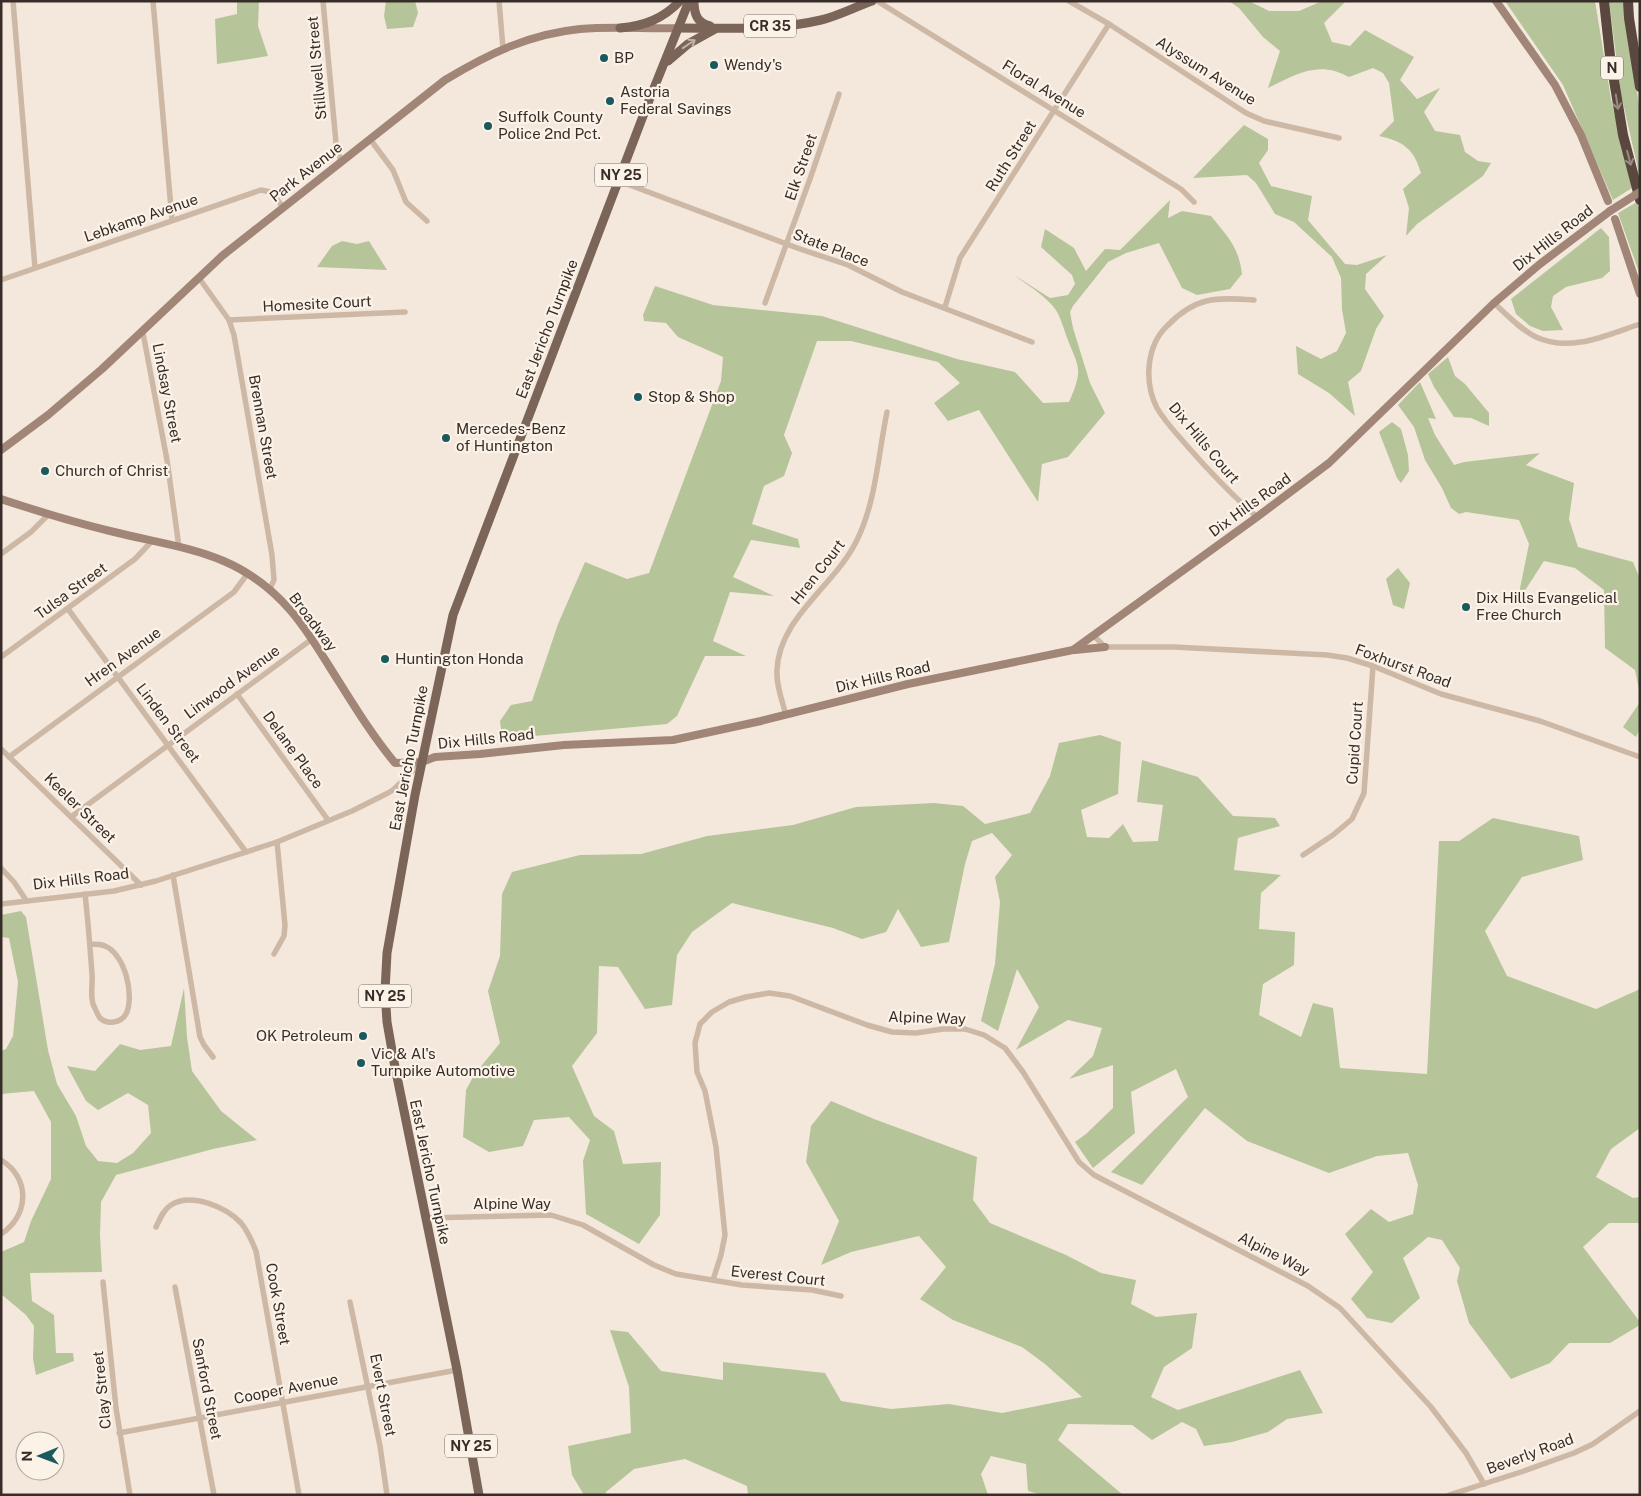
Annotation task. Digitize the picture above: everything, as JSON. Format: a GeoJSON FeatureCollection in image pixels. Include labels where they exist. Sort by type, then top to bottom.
{"type":"FeatureCollection","features":[{"type":"Feature","properties":{"kind":"highway","name":"N"},"geometry":{"type":"LineString","coordinates":[[1604,1],[1610,56],[1623,135],[1640,200]]}},
{"type":"Feature","properties":{"kind":"highway","name":"N"},"geometry":{"type":"LineString","coordinates":[[1628,1],[1640,87]]}},
{"type":"Feature","properties":{"kind":"main road"},"geometry":{"type":"LineString","coordinates":[[620,28],[656,20],[680,1]]}},
{"type":"Feature","properties":{"kind":"main road","name":"East Jericho Turnpike"},"geometry":{"type":"LineString","coordinates":[[480,1495],[457,1370],[387,1022],[385,991],[388,941],[422,762],[453,615],[689,1]]}},
{"type":"Feature","properties":{"kind":"main road"},"geometry":{"type":"LineString","coordinates":[[694,1],[694,10],[698,19],[706,25],[717,28]]}},
{"type":"Feature","properties":{"kind":"main road","name":"CR 35"},"geometry":{"type":"LineString","coordinates":[[679,28],[796,25],[823,20],[872,1]]}},
{"type":"Feature","properties":{"kind":"main road"},"geometry":{"type":"LineString","coordinates":[[1496,1],[1538,58],[1564,101],[1581,134],[1608,201]]}},
{"type":"Feature","properties":{"kind":"main road","name":"Park Avenue"},"geometry":{"type":"LineString","coordinates":[[1,450],[48,415],[143,332],[222,256],[445,80],[503,48],[560,32],[580,29],[679,28]]}},
{"type":"Feature","properties":{"kind":"main road"},"geometry":{"type":"LineString","coordinates":[[664,65],[688,44],[717,28]]}},
{"type":"Feature","properties":{"kind":"main road","name":"Dix Hills Road"},"geometry":{"type":"LineString","coordinates":[[422,762],[435,757],[564,745],[667,741],[786,715],[908,684],[1073,650],[1257,517],[1340,453],[1494,303],[1586,228],[1640,192]]}},
{"type":"Feature","properties":{"kind":"main road"},"geometry":{"type":"LineString","coordinates":[[1615,219],[1640,294]]}},
{"type":"Feature","properties":{"kind":"main road","name":"Broadway"},"geometry":{"type":"LineString","coordinates":[[1,499],[49,514],[215,556],[248,573],[270,589],[291,610],[312,639],[376,740],[395,763],[422,762]]}},
{"type":"Feature","properties":{"kind":"main road"},"geometry":{"type":"LineString","coordinates":[[1073,650],[1105,647]]}},
{"type":"Feature","properties":{"kind":"street"},"geometry":{"type":"LineString","coordinates":[[13,1],[35,268]]}},
{"type":"Feature","properties":{"kind":"street"},"geometry":{"type":"LineString","coordinates":[[153,1],[172,220]]}},
{"type":"Feature","properties":{"kind":"street","name":"Stillwell Street"},"geometry":{"type":"LineString","coordinates":[[323,1],[336,144],[342,162]]}},
{"type":"Feature","properties":{"kind":"street"},"geometry":{"type":"LineString","coordinates":[[499,1],[503,48]]}},
{"type":"Feature","properties":{"kind":"street","name":"Floral Avenue"},"geometry":{"type":"LineString","coordinates":[[877,1],[1181,189],[1194,202]]}},
{"type":"Feature","properties":{"kind":"street","name":"Alyssum Avenue"},"geometry":{"type":"LineString","coordinates":[[1069,1],[1109,24],[1246,113],[1264,121],[1338,138]]}},
{"type":"Feature","properties":{"kind":"street","name":"Ruth Street"},"geometry":{"type":"LineString","coordinates":[[945,307],[960,258],[1109,24]]}},
{"type":"Feature","properties":{"kind":"street","name":"Elk Street"},"geometry":{"type":"LineString","coordinates":[[765,303],[838,94]]}},
{"type":"Feature","properties":{"kind":"street"},"geometry":{"type":"LineString","coordinates":[[370,139],[393,170],[406,202],[427,222]]}},
{"type":"Feature","properties":{"kind":"street","name":"State Place"},"geometry":{"type":"LineString","coordinates":[[619,180],[787,244],[848,265],[902,292],[1032,342]]}},
{"type":"Feature","properties":{"kind":"street","name":"Lebkamp Avenue"},"geometry":{"type":"LineString","coordinates":[[1,280],[261,190],[270,192],[283,207]]}},
{"type":"Feature","properties":{"kind":"street","name":"Brennan Street"},"geometry":{"type":"LineString","coordinates":[[198,278],[229,320],[234,335],[272,555],[274,580],[270,589]]}},
{"type":"Feature","properties":{"kind":"street","name":"Dix Hills Court"},"geometry":{"type":"LineString","coordinates":[[1254,300],[1224,298],[1204,301],[1186,309],[1164,329],[1156,340],[1150,356],[1149,371],[1151,390],[1156,406],[1166,422],[1227,491],[1257,517]]}},
{"type":"Feature","properties":{"kind":"street"},"geometry":{"type":"LineString","coordinates":[[1494,303],[1523,329],[1535,337],[1549,342],[1563,343],[1590,340],[1640,324]]}},
{"type":"Feature","properties":{"kind":"street","name":"Homesite Court"},"geometry":{"type":"LineString","coordinates":[[229,320],[406,312]]}},
{"type":"Feature","properties":{"kind":"street","name":"Lindsay Street"},"geometry":{"type":"LineString","coordinates":[[143,332],[168,460],[179,547]]}},
{"type":"Feature","properties":{"kind":"street","name":"Hren Court"},"geometry":{"type":"LineString","coordinates":[[786,715],[777,671],[780,648],[786,633],[844,561],[856,542],[867,516],[887,412]]}},
{"type":"Feature","properties":{"kind":"street"},"geometry":{"type":"LineString","coordinates":[[1,554],[31,532],[49,514]]}},
{"type":"Feature","properties":{"kind":"street","name":"Tulsa Street"},"geometry":{"type":"LineString","coordinates":[[1,657],[135,559],[152,541]]}},
{"type":"Feature","properties":{"kind":"street","name":"Hren Avenue"},"geometry":{"type":"LineString","coordinates":[[9,756],[234,592],[248,573]]}},
{"type":"Feature","properties":{"kind":"street","name":"Linden Street"},"geometry":{"type":"LineString","coordinates":[[68,609],[246,852]]}},
{"type":"Feature","properties":{"kind":"street"},"geometry":{"type":"LineString","coordinates":[[1093,636],[1105,647]]}},
{"type":"Feature","properties":{"kind":"street","name":"Linwood Avenue"},"geometry":{"type":"LineString","coordinates":[[71,817],[312,639]]}},
{"type":"Feature","properties":{"kind":"street","name":"Foxhurst Road"},"geometry":{"type":"LineString","coordinates":[[1105,647],[1174,647],[1327,655],[1347,658],[1373,666],[1441,694],[1540,721],[1640,757]]}},
{"type":"Feature","properties":{"kind":"street","name":"Cupid Court"},"geometry":{"type":"LineString","coordinates":[[1303,856],[1352,820],[1359,808],[1364,793],[1373,666]]}},
{"type":"Feature","properties":{"kind":"street","name":"Delane Place"},"geometry":{"type":"LineString","coordinates":[[237,694],[328,820]]}},
{"type":"Feature","properties":{"kind":"street","name":"Keeler Street"},"geometry":{"type":"LineString","coordinates":[[1,749],[141,885]]}},
{"type":"Feature","properties":{"kind":"street","name":"Dix Hills Road"},"geometry":{"type":"LineString","coordinates":[[1,904],[114,891],[141,885],[277,842],[393,790],[422,762]]}},
{"type":"Feature","properties":{"kind":"street"},"geometry":{"type":"LineString","coordinates":[[274,954],[284,936],[285,925],[277,842]]}},
{"type":"Feature","properties":{"kind":"street"},"geometry":{"type":"LineString","coordinates":[[1,868],[14,882],[26,900]]}},
{"type":"Feature","properties":{"kind":"street"},"geometry":{"type":"LineString","coordinates":[[173,875],[200,1037],[213,1057]]}},
{"type":"Feature","properties":{"kind":"street"},"geometry":{"type":"LineString","coordinates":[[84,894],[90,944],[93,1002],[100,1018],[107,1022],[116,1022],[123,1018],[126,1013],[129,987],[124,968],[111,950],[101,944],[90,944]]}},
{"type":"Feature","properties":{"kind":"street","name":"Alpine Way"},"geometry":{"type":"LineString","coordinates":[[425,1218],[551,1215],[583,1225],[654,1265],[676,1274],[713,1280],[725,1235],[716,1146],[705,1092],[697,1072],[695,1043],[700,1024],[712,1012],[729,1002],[768,992],[790,996],[892,1032],[916,1033],[943,1029],[964,1029],[984,1036],[1005,1048],[1023,1072],[1079,1162],[1094,1175],[1308,1286],[1340,1308],[1431,1407],[1470,1460],[1484,1484]]}},
{"type":"Feature","properties":{"kind":"street"},"geometry":{"type":"LineString","coordinates":[[1,1160],[10,1165],[16,1173],[23,1193],[17,1220],[1,1234]]}},
{"type":"Feature","properties":{"kind":"street","name":"Cook Street"},"geometry":{"type":"LineString","coordinates":[[156,1227],[163,1212],[172,1204],[190,1200],[208,1202],[226,1211],[241,1223],[256,1250],[299,1495]]}},
{"type":"Feature","properties":{"kind":"street","name":"Everest Court"},"geometry":{"type":"LineString","coordinates":[[713,1280],[742,1285],[812,1290],[841,1296]]}},
{"type":"Feature","properties":{"kind":"street","name":"Clay Street"},"geometry":{"type":"LineString","coordinates":[[103,1282],[119,1433],[130,1495]]}},
{"type":"Feature","properties":{"kind":"street","name":"Sanford Street"},"geometry":{"type":"LineString","coordinates":[[176,1287],[214,1495]]}},
{"type":"Feature","properties":{"kind":"street","name":"Evert Street"},"geometry":{"type":"LineString","coordinates":[[350,1302],[369,1386],[387,1495]]}},
{"type":"Feature","properties":{"kind":"street","name":"Cooper Avenue"},"geometry":{"type":"LineString","coordinates":[[119,1433],[457,1370]]}},
{"type":"Feature","properties":{"kind":"street","name":"Beverly Road"},"geometry":{"type":"LineString","coordinates":[[1449,1495],[1574,1454],[1593,1444],[1640,1411]]}},
{"type":"Feature","properties":{"kind":"green space"},"geometry":{"type":"Polygon","coordinates":[[[237,1],[259,1],[258,26],[268,56],[217,64],[215,19],[237,14],[237,1]]]}},
{"type":"Feature","properties":{"kind":"green space"},"geometry":{"type":"Polygon","coordinates":[[[386,1],[415,1],[418,13],[413,27],[387,29],[384,16],[386,1]]]}},
{"type":"Feature","properties":{"kind":"green space"},"geometry":{"type":"Polygon","coordinates":[[[1229,1],[1249,1],[1269,11],[1299,11],[1322,1],[1346,1],[1324,23],[1332,42],[1350,46],[1365,30],[1414,57],[1400,80],[1417,99],[1440,88],[1424,112],[1435,131],[1460,135],[1465,152],[1478,161],[1491,163],[1483,176],[1417,224],[1406,236],[1409,208],[1403,189],[1421,173],[1415,158],[1406,147],[1379,136],[1394,121],[1389,83],[1383,73],[1373,68],[1349,77],[1338,72],[1318,69],[1298,74],[1268,88],[1280,51],[1263,37],[1239,8],[1229,1]]]}},
{"type":"Feature","properties":{"kind":"green space"},"geometry":{"type":"Polygon","coordinates":[[[1505,1],[1595,1],[1611,99],[1632,188],[1613,200],[1563,85],[1505,1]]]}},
{"type":"Feature","properties":{"kind":"green space"},"geometry":{"type":"Polygon","coordinates":[[[1609,1],[1623,1],[1640,112],[1640,178],[1621,94],[1609,1]]]}},
{"type":"Feature","properties":{"kind":"green space"},"geometry":{"type":"Polygon","coordinates":[[[1244,125],[1268,139],[1268,150],[1259,163],[1271,186],[1312,196],[1308,220],[1345,264],[1357,265],[1387,255],[1366,274],[1365,289],[1384,316],[1376,329],[1361,371],[1348,382],[1355,416],[1329,393],[1298,374],[1296,346],[1321,359],[1337,351],[1346,333],[1342,309],[1341,278],[1332,257],[1294,222],[1275,214],[1256,183],[1247,175],[1193,178],[1244,125]]]}},
{"type":"Feature","properties":{"kind":"green space"},"geometry":{"type":"Polygon","coordinates":[[[1170,200],[1168,218],[1182,211],[1211,216],[1235,249],[1242,274],[1230,289],[1197,295],[1182,288],[1159,243],[1126,253],[1108,262],[1070,312],[1090,383],[1105,413],[1068,457],[1042,464],[1038,502],[979,410],[948,421],[934,403],[960,383],[938,362],[851,341],[817,341],[784,435],[792,453],[784,476],[764,486],[752,524],[798,539],[800,548],[751,540],[733,577],[774,596],[730,592],[713,641],[746,656],[705,656],[677,716],[667,724],[523,737],[501,729],[500,721],[511,705],[532,701],[558,624],[585,562],[627,579],[649,573],[721,381],[723,357],[678,337],[666,323],[644,321],[643,315],[655,286],[713,305],[822,316],[957,359],[1015,372],[1043,403],[1069,402],[1078,372],[1076,359],[1060,317],[1047,300],[1014,275],[1050,298],[1068,295],[1075,284],[1072,275],[1041,247],[1045,229],[1074,248],[1086,271],[1105,249],[1120,250],[1170,200]]]}},
{"type":"Feature","properties":{"kind":"green space"},"geometry":{"type":"Polygon","coordinates":[[[1637,202],[1640,210],[1640,275],[1618,213],[1637,202]]]}},
{"type":"Feature","properties":{"kind":"green space"},"geometry":{"type":"Polygon","coordinates":[[[1601,228],[1609,237],[1610,271],[1602,278],[1566,287],[1553,296],[1551,307],[1563,330],[1543,331],[1530,326],[1516,314],[1511,299],[1601,228]]]}},
{"type":"Feature","properties":{"kind":"green space"},"geometry":{"type":"Polygon","coordinates":[[[342,241],[357,244],[369,241],[387,270],[317,267],[332,246],[342,241]]]}},
{"type":"Feature","properties":{"kind":"green space"},"geometry":{"type":"Polygon","coordinates":[[[1448,357],[1455,376],[1465,384],[1489,413],[1489,426],[1471,418],[1454,417],[1434,387],[1428,374],[1448,357]]]}},
{"type":"Feature","properties":{"kind":"green space"},"geometry":{"type":"Polygon","coordinates":[[[1420,382],[1436,419],[1428,418],[1435,435],[1454,465],[1464,462],[1540,453],[1526,465],[1574,483],[1569,519],[1578,547],[1633,562],[1640,579],[1640,694],[1635,670],[1605,648],[1604,590],[1575,568],[1544,561],[1517,603],[1529,544],[1519,520],[1466,512],[1459,514],[1451,508],[1442,488],[1425,460],[1414,427],[1398,405],[1420,382]]]}},
{"type":"Feature","properties":{"kind":"green space"},"geometry":{"type":"Polygon","coordinates":[[[1392,422],[1401,429],[1408,455],[1409,471],[1401,483],[1397,478],[1379,432],[1392,422]]]}},
{"type":"Feature","properties":{"kind":"green space"},"geometry":{"type":"Polygon","coordinates":[[[1398,568],[1410,583],[1404,609],[1393,605],[1386,579],[1398,568]]]}},
{"type":"Feature","properties":{"kind":"green space"},"geometry":{"type":"Polygon","coordinates":[[[1640,702],[1640,729],[1636,737],[1623,727],[1640,702]]]}},
{"type":"Feature","properties":{"kind":"green space"},"geometry":{"type":"Polygon","coordinates":[[[1100,735],[1121,742],[1118,794],[1081,810],[1087,837],[1109,838],[1123,824],[1133,842],[1158,841],[1163,805],[1137,802],[1142,760],[1198,777],[1233,816],[1275,818],[1280,826],[1238,838],[1234,870],[1281,875],[1261,893],[1259,929],[1295,932],[1294,965],[1263,984],[1259,1015],[1301,1037],[1313,1003],[1333,1008],[1340,1068],[1427,1074],[1439,841],[1459,841],[1493,818],[1579,836],[1583,860],[1522,877],[1485,931],[1507,976],[1596,1009],[1640,989],[1640,1128],[1611,1149],[1596,1177],[1633,1198],[1640,1197],[1640,1223],[1609,1223],[1583,1247],[1640,1322],[1640,1325],[1610,1343],[1569,1343],[1550,1363],[1511,1379],[1469,1323],[1457,1281],[1460,1268],[1442,1240],[1428,1237],[1403,1258],[1420,1298],[1392,1323],[1367,1318],[1351,1299],[1373,1272],[1345,1234],[1371,1209],[1389,1222],[1413,1214],[1418,1185],[1408,1153],[1377,1156],[1329,1173],[1247,1141],[1205,1108],[1142,1185],[1111,1172],[1188,1097],[1176,1069],[1131,1092],[1135,1133],[1093,1168],[1075,1142],[1113,1108],[1113,1065],[1069,1079],[1093,1056],[1102,1028],[1068,1020],[1016,1050],[1039,1007],[1017,969],[998,1031],[981,1021],[995,964],[1000,902],[995,877],[1012,855],[992,833],[972,841],[965,864],[949,942],[921,947],[898,909],[886,932],[862,939],[833,928],[732,903],[692,932],[677,955],[672,1005],[645,1009],[618,967],[599,966],[597,1033],[572,1066],[594,1116],[614,1131],[623,1164],[661,1162],[660,1215],[639,1244],[586,1214],[583,1161],[590,1140],[569,1117],[534,1120],[523,1146],[489,1152],[463,1137],[466,1090],[474,1075],[500,1043],[488,991],[500,956],[502,894],[512,872],[580,855],[641,854],[707,836],[793,825],[856,807],[934,803],[963,806],[985,824],[1030,813],[1050,776],[1059,743],[1100,735]]]}},
{"type":"Feature","properties":{"kind":"green space"},"geometry":{"type":"Polygon","coordinates":[[[21,911],[26,917],[48,1050],[57,1084],[76,1116],[86,1146],[98,1161],[117,1163],[133,1153],[151,1133],[148,1105],[128,1093],[98,1110],[86,1101],[67,1066],[95,1071],[120,1044],[140,1050],[171,1046],[184,988],[187,1037],[192,1071],[221,1111],[257,1140],[213,1149],[116,1175],[101,1202],[102,1272],[30,1273],[32,1301],[54,1315],[56,1353],[73,1353],[74,1361],[36,1375],[33,1359],[34,1326],[26,1315],[1,1294],[1,1252],[24,1242],[31,1221],[51,1179],[51,1122],[34,1091],[1,1094],[1,1051],[6,1049],[13,1036],[18,982],[9,938],[1,937],[1,915],[21,911]]]}},
{"type":"Feature","properties":{"kind":"green space"},"geometry":{"type":"Polygon","coordinates":[[[831,1101],[977,1157],[973,1200],[990,1223],[1066,1255],[1101,1273],[1136,1280],[1131,1304],[1156,1317],[1197,1313],[1192,1348],[1164,1367],[1151,1397],[1178,1410],[1300,1370],[1323,1413],[1287,1419],[1268,1432],[1232,1442],[1204,1446],[1196,1429],[1182,1422],[1152,1440],[1132,1425],[1068,1424],[1058,1440],[1123,1495],[1042,1495],[1028,1491],[1026,1464],[991,1456],[981,1474],[988,1495],[748,1495],[747,1486],[685,1459],[634,1469],[606,1492],[605,1495],[584,1495],[572,1475],[568,1446],[631,1433],[629,1387],[610,1330],[628,1332],[661,1371],[723,1380],[723,1362],[825,1373],[841,1401],[891,1409],[949,1404],[1002,1413],[1082,1397],[1045,1364],[1022,1347],[953,1320],[920,1299],[946,1267],[919,1236],[851,1252],[821,1265],[839,1221],[806,1162],[811,1126],[831,1101]]]}},
{"type":"Feature","properties":{"kind":"place","name":"BP"},"geometry":{"type":"Point","coordinates":[604,58]}},
{"type":"Feature","properties":{"kind":"place","name":"Wendy's"},"geometry":{"type":"Point","coordinates":[714,65]}},
{"type":"Feature","properties":{"kind":"place","name":"Astoria Federal Savings"},"geometry":{"type":"Point","coordinates":[610,101]}},
{"type":"Feature","properties":{"kind":"place","name":"Suffolk County Police 2nd Pct."},"geometry":{"type":"Point","coordinates":[488,126]}},
{"type":"Feature","properties":{"kind":"place","name":"Stop & Shop"},"geometry":{"type":"Point","coordinates":[638,397]}},
{"type":"Feature","properties":{"kind":"place","name":"Mercedes-Benz of Huntington"},"geometry":{"type":"Point","coordinates":[446,438]}},
{"type":"Feature","properties":{"kind":"place","name":"Church of Christ"},"geometry":{"type":"Point","coordinates":[45,471]}},
{"type":"Feature","properties":{"kind":"place","name":"Dix Hills Evangelical Free Church"},"geometry":{"type":"Point","coordinates":[1466,607]}},
{"type":"Feature","properties":{"kind":"place","name":"Huntington Honda"},"geometry":{"type":"Point","coordinates":[385,659]}},
{"type":"Feature","properties":{"kind":"place","name":"OK Petroleum"},"geometry":{"type":"Point","coordinates":[363,1036]}},
{"type":"Feature","properties":{"kind":"place","name":"Vic & Al's Turnpike Automotive"},"geometry":{"type":"Point","coordinates":[361,1063]}}]}
